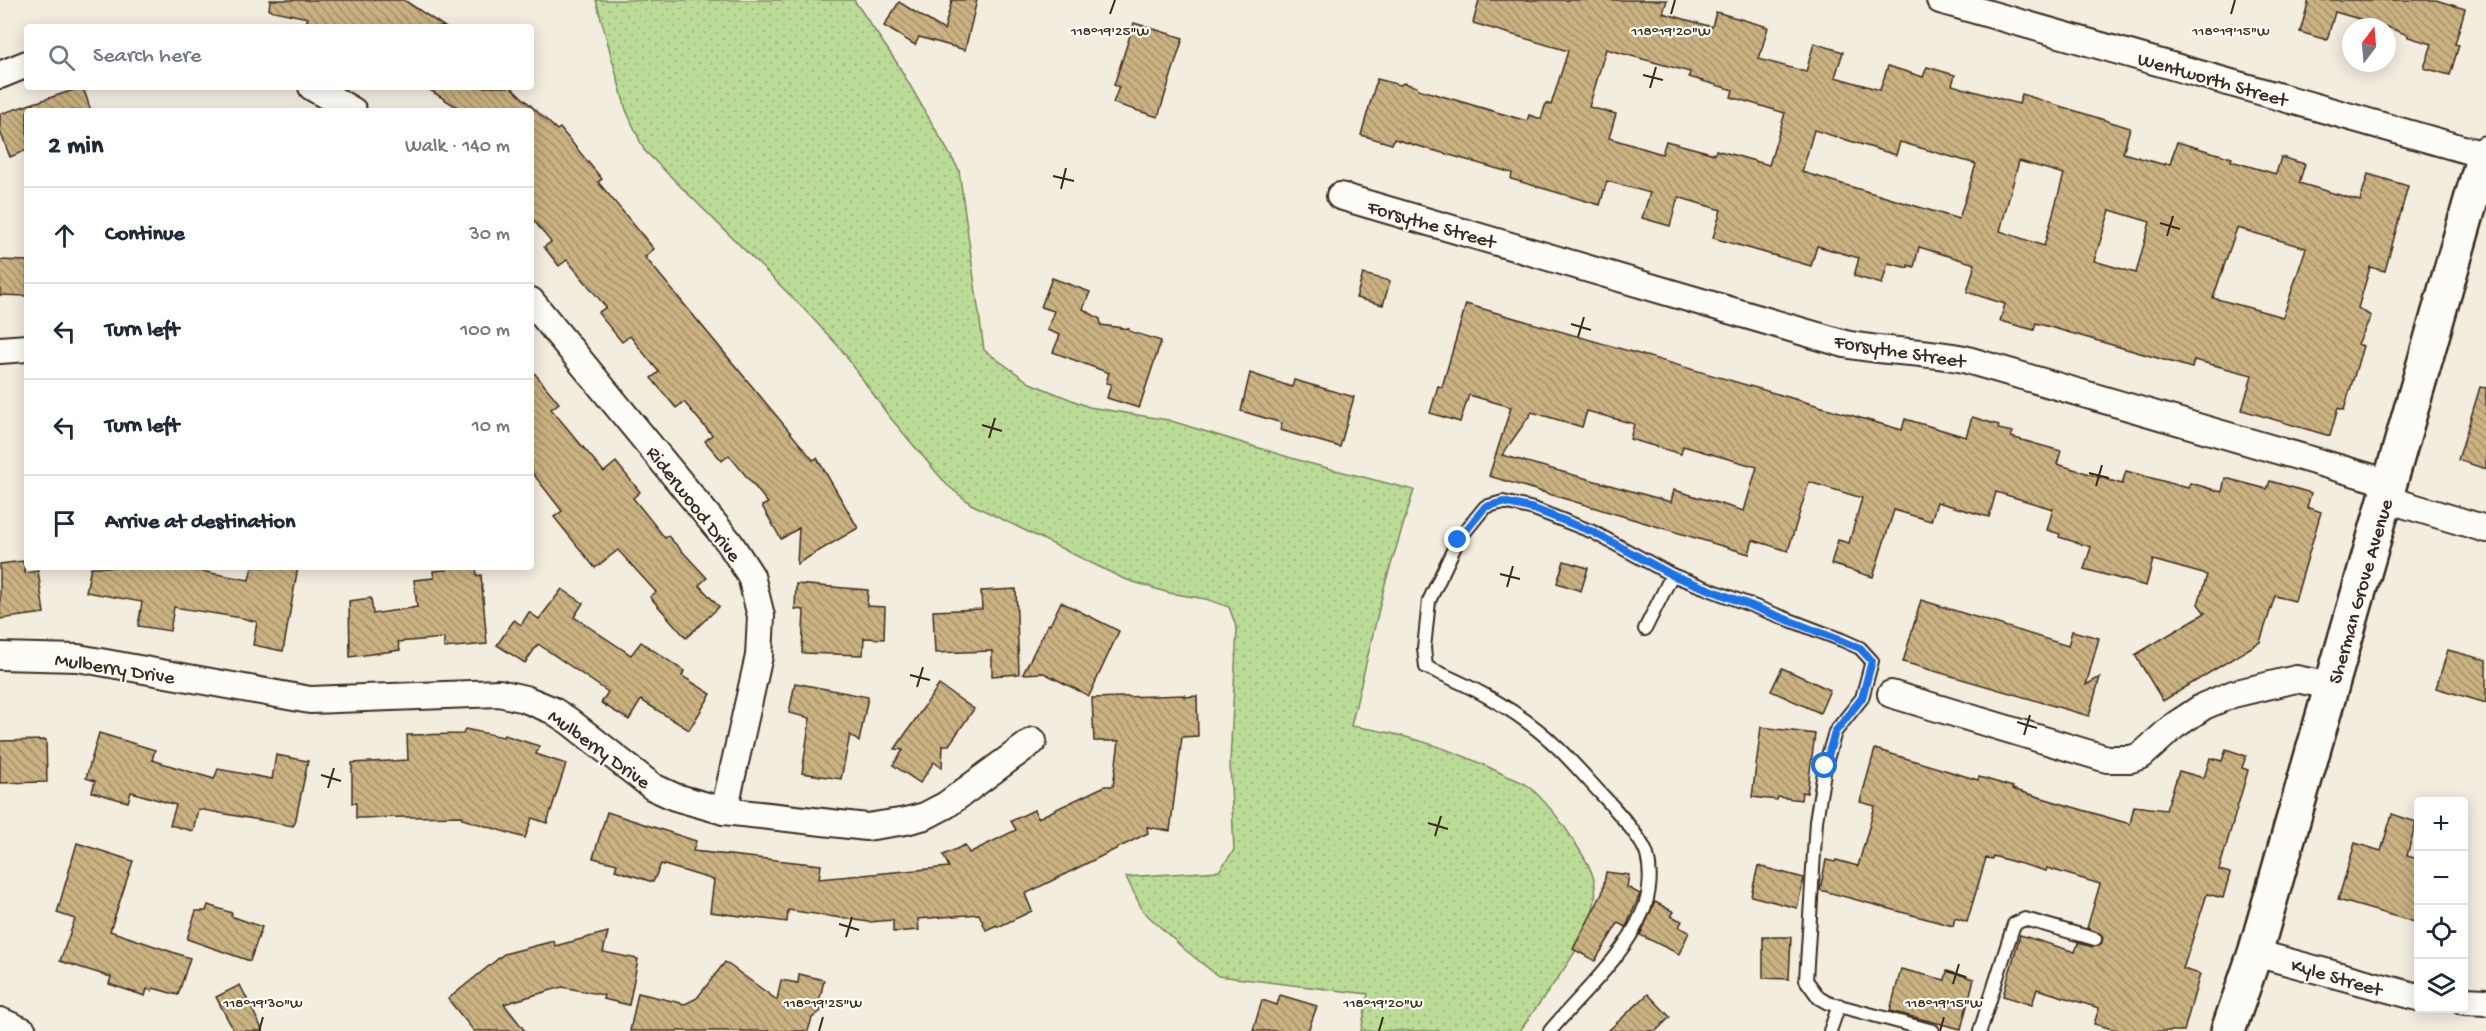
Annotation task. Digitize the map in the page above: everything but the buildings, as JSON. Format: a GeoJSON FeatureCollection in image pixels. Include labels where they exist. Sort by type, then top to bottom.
{"type":"FeatureCollection","features":[{"type":"Feature","properties":{"kind":"street","name":"Wentworth Street"},"geometry":{"type":"LineString","coordinates":[[1940,0],[2485,153]]}},
{"type":"Feature","properties":{"kind":"street"},"geometry":{"type":"LineString","coordinates":[[0,75],[24,65]]}},
{"type":"Feature","properties":{"kind":"street"},"geometry":{"type":"LineString","coordinates":[[317,90],[348,108]]}},
{"type":"Feature","properties":{"kind":"street","name":"Sherman Grove Avenue"},"geometry":{"type":"LineString","coordinates":[[2228,1031],[2255,953],[2485,153]]}},
{"type":"Feature","properties":{"kind":"street","name":"Forsythe Street"},"geometry":{"type":"LineString","coordinates":[[1340,196],[1845,344],[1883,351],[1943,354],[1964,359],[2388,491],[2486,529]]}},
{"type":"Feature","properties":{"kind":"street","name":"Riderwood Drive"},"geometry":{"type":"LineString","coordinates":[[534,305],[729,542],[751,576],[761,616],[759,656],[724,811]]}},
{"type":"Feature","properties":{"kind":"street"},"geometry":{"type":"LineString","coordinates":[[0,350],[24,348]]}},
{"type":"Feature","properties":{"kind":"street","name":"Mulberry Drive"},"geometry":{"type":"LineString","coordinates":[[0,656],[78,658],[310,700],[499,693],[525,699],[552,710],[653,787],[693,803],[724,811],[867,827],[897,824],[925,816],[946,805],[1033,741]]}},
{"type":"Feature","properties":{"kind":"street"},"geometry":{"type":"LineString","coordinates":[[1891,694],[2107,759],[2119,760],[2142,755],[2174,726],[2204,706],[2233,694],[2296,679],[2331,686]]}},
{"type":"Feature","properties":{"kind":"street","name":"Kyle Street"},"geometry":{"type":"LineString","coordinates":[[2255,953],[2414,996]]}},
{"type":"Feature","properties":{"kind":"street"},"geometry":{"type":"LineString","coordinates":[[2468,1001],[2486,1002]]}},
{"type":"Feature","properties":{"kind":"street"},"geometry":{"type":"LineString","coordinates":[[0,1021],[23,1031]]}},
{"type":"Feature","properties":{"kind":"lane"},"geometry":{"type":"LineString","coordinates":[[1550,1031],[1594,982],[1625,942],[1642,913],[1650,883],[1647,854],[1623,817],[1556,746],[1518,715],[1486,695],[1426,667],[1424,648],[1429,601],[1458,540],[1485,507],[1503,502],[1534,509],[1593,532],[1672,575],[1860,648],[1872,661],[1862,698],[1835,732],[1825,766],[1816,821],[1806,980],[1819,998],[1933,1031]]}},
{"type":"Feature","properties":{"kind":"lane"},"geometry":{"type":"LineString","coordinates":[[1645,629],[1672,575]]}},
{"type":"Feature","properties":{"kind":"lane"},"geometry":{"type":"LineString","coordinates":[[1980,1031],[2011,927],[2017,921],[2025,919],[2095,939]]}},
{"type":"Feature","properties":{"kind":"lane"},"geometry":{"type":"LineString","coordinates":[[1830,1031],[1839,1005]]}},
{"type":"Feature","properties":{"kind":"green space"},"geometry":{"type":"Polygon","coordinates":[[[596,0],[854,0],[897,63],[959,170],[984,350],[1030,383],[1089,407],[1168,420],[1308,463],[1414,490],[1385,584],[1351,726],[1391,733],[1430,744],[1526,784],[1556,816],[1585,859],[1596,892],[1591,918],[1575,952],[1520,1031],[1361,1031],[1368,994],[1218,976],[1184,949],[1143,911],[1126,877],[1219,871],[1234,850],[1230,763],[1237,629],[1229,607],[1206,599],[1169,593],[1124,579],[971,504],[947,485],[888,415],[841,349],[803,308],[644,150],[626,110],[596,0]]]}},
{"type":"Feature","properties":{"kind":"route"},"geometry":{"type":"LineString","coordinates":[[1458,540],[1485,507],[1503,502],[1534,509],[1593,532],[1672,575],[1860,648],[1872,661],[1862,698],[1835,732],[1825,766]]}}]}
